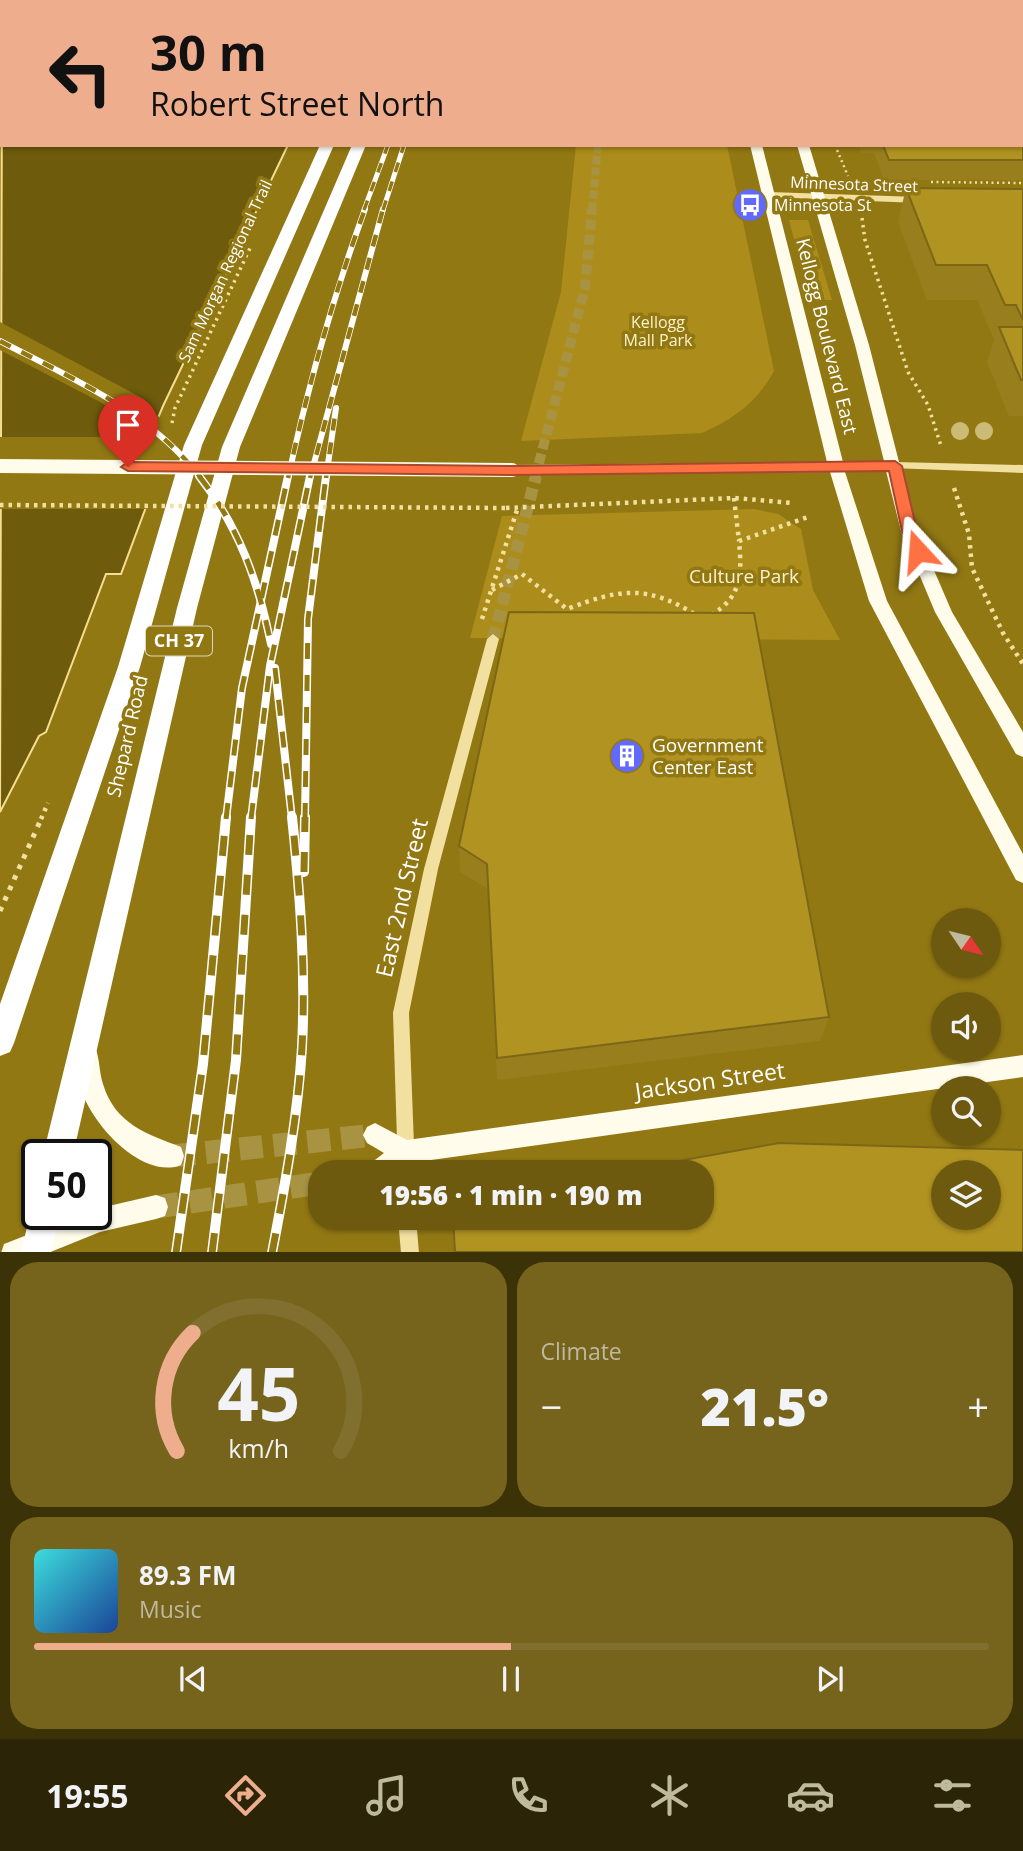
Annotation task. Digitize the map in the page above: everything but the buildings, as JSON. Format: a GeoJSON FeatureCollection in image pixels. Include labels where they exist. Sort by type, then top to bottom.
{"type":"FeatureCollection","features":[{"type":"Feature","properties":{"kind":"highway","name":"Shepard Road"},"geometry":{"type":"LineString","coordinates":[[0,1043],[129,667],[193,445],[326,147]]}},
{"type":"Feature","properties":{"kind":"highway","name":"Shepard Road"},"geometry":{"type":"LineString","coordinates":[[62,1139],[187,608],[232,447],[358,147]]}},
{"type":"Feature","properties":{"kind":"highway"},"geometry":{"type":"LineString","coordinates":[[29,1250],[38,1230]]}},
{"type":"Feature","properties":{"kind":"main road","name":"Kellogg Boulevard East"},"geometry":{"type":"LineString","coordinates":[[757,147],[836,467],[878,601],[1023,874]]}},
{"type":"Feature","properties":{"kind":"main road","name":"Kellogg Boulevard East"},"geometry":{"type":"LineString","coordinates":[[804,147],[895,466],[909,531],[944,612],[1023,749]]}},
{"type":"Feature","properties":{"kind":"main road"},"geometry":{"type":"LineString","coordinates":[[0,466],[512,470],[895,466]]}},
{"type":"Feature","properties":{"kind":"main road"},"geometry":{"type":"LineString","coordinates":[[88,1023],[87,1069],[98,1101],[114,1124],[134,1143],[154,1153],[172,1156]]}},
{"type":"Feature","properties":{"kind":"main road","name":"Jackson Street"},"geometry":{"type":"LineString","coordinates":[[418,1160],[1023,1066]]}},
{"type":"Feature","properties":{"kind":"main road"},"geometry":{"type":"LineString","coordinates":[[375,1136],[403,1160]]}},
{"type":"Feature","properties":{"kind":"main road"},"geometry":{"type":"LineString","coordinates":[[29,1250],[100,1220],[156,1208]]}},
{"type":"Feature","properties":{"kind":"street","name":"Minnesota Street"},"geometry":{"type":"LineString","coordinates":[[769,195],[925,200]]}},
{"type":"Feature","properties":{"kind":"street"},"geometry":{"type":"LineString","coordinates":[[895,466],[1023,469]]}},
{"type":"Feature","properties":{"kind":"street","name":"East 2nd Street"},"geometry":{"type":"LineString","coordinates":[[405,1160],[401,1013],[431,869],[493,639]]}},
{"type":"Feature","properties":{"kind":"street"},"geometry":{"type":"LineString","coordinates":[[408,1230],[410,1252]]}},
{"type":"Feature","properties":{"kind":"path"},"geometry":{"type":"LineString","coordinates":[[836,147],[850,181]]}},
{"type":"Feature","properties":{"kind":"path"},"geometry":{"type":"LineString","coordinates":[[930,182],[1023,183]]}},
{"type":"Feature","properties":{"kind":"path"},"geometry":{"type":"LineString","coordinates":[[860,212],[866,228],[864,240],[908,372],[928,405],[937,434]]}},
{"type":"Feature","properties":{"kind":"path","name":"Sam Morgan Regional Trail"},"geometry":{"type":"LineString","coordinates":[[175,408],[251,245]]}},
{"type":"Feature","properties":{"kind":"path"},"geometry":{"type":"LineString","coordinates":[[955,489],[969,534],[972,568],[1003,633],[1023,664]]}},
{"type":"Feature","properties":{"kind":"path"},"geometry":{"type":"LineString","coordinates":[[492,590],[522,574],[567,608],[618,590],[640,590],[688,608],[703,619],[718,612],[739,588],[743,578],[734,498]]}},
{"type":"Feature","properties":{"kind":"path"},"geometry":{"type":"LineString","coordinates":[[0,505],[506,508],[734,498],[793,503]]}},
{"type":"Feature","properties":{"kind":"path"},"geometry":{"type":"LineString","coordinates":[[739,541],[808,517]]}},
{"type":"Feature","properties":{"kind":"path"},"geometry":{"type":"LineString","coordinates":[[571,607],[579,615]]}},
{"type":"Feature","properties":{"kind":"green space","name":"Kellogg Mall Park"},"geometry":{"type":"Polygon","coordinates":[[[576,147],[727,147],[774,371],[760,392],[744,408],[702,433],[521,441],[561,292],[576,147]]]}},
{"type":"Feature","properties":{"kind":"green space"},"geometry":{"type":"Polygon","coordinates":[[[789,220],[808,220],[832,300],[823,300],[805,280],[789,220]]]}},
{"type":"Feature","properties":{"kind":"green space","name":"Culture Park"},"geometry":{"type":"Polygon","coordinates":[[[754,509],[778,514],[801,529],[813,590],[840,640],[470,638],[502,516],[754,509]]]}},
{"type":"Feature","properties":{"kind":"shaded area"},"geometry":{"type":"Polygon","coordinates":[[[2,147],[287,147],[163,406],[128,491],[152,491],[121,574],[106,574],[46,732],[39,736],[0,812],[2,147]]]}},
{"type":"Feature","properties":{"kind":"pier"},"geometry":{"type":"Polygon","coordinates":[[[0,322],[144,399],[142,404],[162,419],[133,488],[155,489],[149,509],[0,509],[0,437],[148,437],[102,403],[0,350],[0,322]]]}},
{"type":"Feature","properties":{"kind":"tunnel"},"geometry":{"type":"LineString","coordinates":[[592,210],[598,147]]}},
{"type":"Feature","properties":{"kind":"tunnel"},"geometry":{"type":"LineString","coordinates":[[535,478],[585,288],[592,209]]}},
{"type":"Feature","properties":{"kind":"tunnel"},"geometry":{"type":"LineString","coordinates":[[493,639],[536,476]]}},
{"type":"Feature","properties":{"kind":"tunnel"},"geometry":{"type":"LineString","coordinates":[[172,1156],[375,1135]]}},
{"type":"Feature","properties":{"kind":"tunnel"},"geometry":{"type":"LineString","coordinates":[[156,1207],[308,1185]]}},
{"type":"Feature","properties":{"kind":"railway"},"geometry":{"type":"LineString","coordinates":[[364,210],[387,147]]}},
{"type":"Feature","properties":{"kind":"railway"},"geometry":{"type":"LineString","coordinates":[[383,210],[403,147]]}},
{"type":"Feature","properties":{"kind":"railway"},"geometry":{"type":"LineString","coordinates":[[288,478],[322,342],[365,209]]}},
{"type":"Feature","properties":{"kind":"railway"},"geometry":{"type":"LineString","coordinates":[[310,478],[383,209]]}},
{"type":"Feature","properties":{"kind":"railway"},"geometry":{"type":"LineString","coordinates":[[0,341],[82,383],[134,415],[180,454],[201,478]]}},
{"type":"Feature","properties":{"kind":"railway"},"geometry":{"type":"LineString","coordinates":[[326,478],[336,408]]}},
{"type":"Feature","properties":{"kind":"railway"},"geometry":{"type":"LineString","coordinates":[[199,476],[236,535],[261,601]]}},
{"type":"Feature","properties":{"kind":"railway"},"geometry":{"type":"LineString","coordinates":[[261,601],[288,476]]}},
{"type":"Feature","properties":{"kind":"railway"},"geometry":{"type":"LineString","coordinates":[[251,819],[270,666],[310,476]]}},
{"type":"Feature","properties":{"kind":"railway"},"geometry":{"type":"LineString","coordinates":[[305,819],[308,619],[326,476]]}},
{"type":"Feature","properties":{"kind":"railway"},"geometry":{"type":"LineString","coordinates":[[226,819],[242,688],[261,601]]}},
{"type":"Feature","properties":{"kind":"railway"},"geometry":{"type":"LineString","coordinates":[[261,601],[271,644]]}},
{"type":"Feature","properties":{"kind":"railway"},"geometry":{"type":"LineString","coordinates":[[275,668],[292,819]]}},
{"type":"Feature","properties":{"kind":"railway"},"geometry":{"type":"LineString","coordinates":[[176,1252],[203,1064],[226,817]]}},
{"type":"Feature","properties":{"kind":"railway"},"geometry":{"type":"LineString","coordinates":[[212,1252],[236,1060],[251,817]]}},
{"type":"Feature","properties":{"kind":"railway"},"geometry":{"type":"LineString","coordinates":[[272,1252],[294,1125],[302,1047],[302,932],[292,817]]}},
{"type":"Feature","properties":{"kind":"railway"},"geometry":{"type":"LineString","coordinates":[[304,872],[305,817]]}},
{"type":"Feature","properties":{"kind":"place","name":"Minnesota St"},"geometry":{"type":"Point","coordinates":[750,205]}},
{"type":"Feature","properties":{"kind":"place","name":"Government Center East"},"geometry":{"type":"Point","coordinates":[627,756]}},
{"type":"Feature","properties":{"kind":"route"},"geometry":{"type":"LineString","coordinates":[[128,467],[512,470],[895,466],[909,531],[918,551]]}}]}
